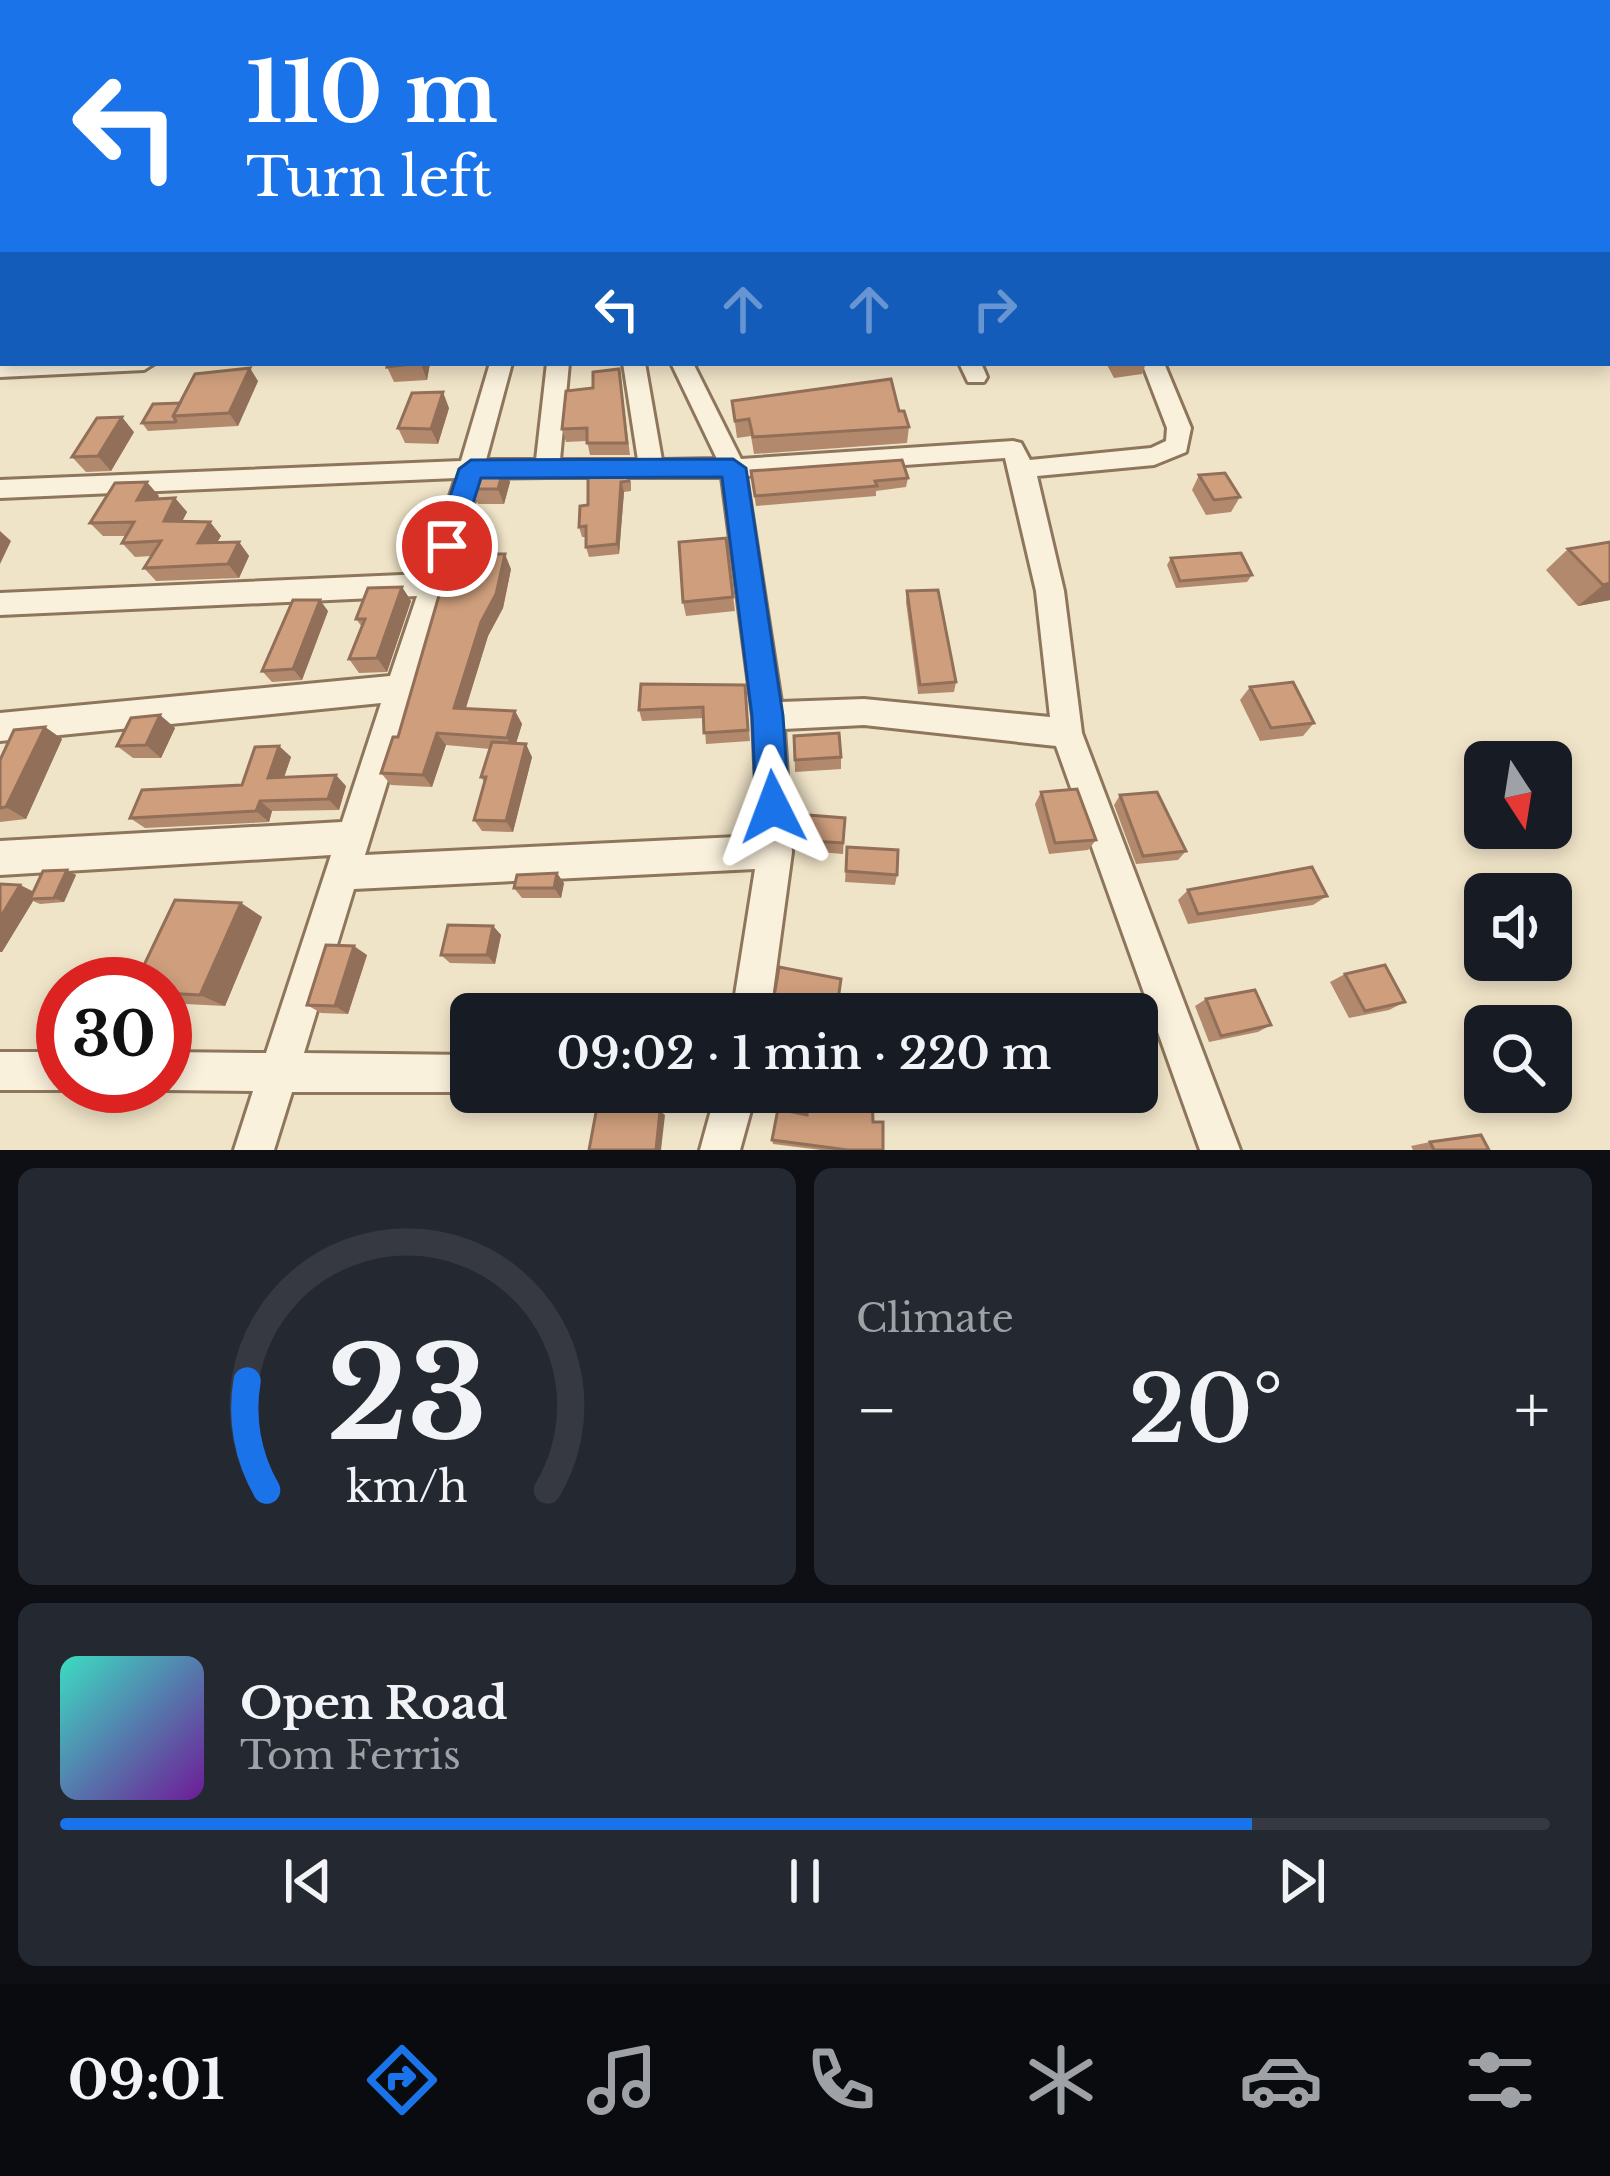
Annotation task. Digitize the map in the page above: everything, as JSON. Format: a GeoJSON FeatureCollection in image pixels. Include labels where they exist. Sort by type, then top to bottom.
{"type":"FeatureCollection","features":[{"type":"Feature","properties":{"kind":"street"},"geometry":{"type":"LineString","coordinates":[[0,370],[82,366]]}},
{"type":"Feature","properties":{"kind":"street"},"geometry":{"type":"LineString","coordinates":[[254,1150],[403,688],[500,366]]}},
{"type":"Feature","properties":{"kind":"street"},"geometry":{"type":"LineString","coordinates":[[547,469],[559,366]]}},
{"type":"Feature","properties":{"kind":"street"},"geometry":{"type":"LineString","coordinates":[[634,366],[651,468]]}},
{"type":"Feature","properties":{"kind":"street"},"geometry":{"type":"LineString","coordinates":[[683,366],[733,468],[768,716],[775,852],[754,993]]}},
{"type":"Feature","properties":{"kind":"street"},"geometry":{"type":"LineString","coordinates":[[1023,469],[1154,456],[1178,446],[1179,428],[1154,366]]}},
{"type":"Feature","properties":{"kind":"street"},"geometry":{"type":"LineString","coordinates":[[0,489],[471,469],[733,468],[1013,449],[1023,469],[1050,591],[1067,733],[1220,1150]]}},
{"type":"Feature","properties":{"kind":"street"},"geometry":{"type":"LineString","coordinates":[[0,604],[435,584]]}},
{"type":"Feature","properties":{"kind":"street"},"geometry":{"type":"LineString","coordinates":[[0,727],[403,688]]}},
{"type":"Feature","properties":{"kind":"street"},"geometry":{"type":"LineString","coordinates":[[768,716],[881,712],[1067,733]]}},
{"type":"Feature","properties":{"kind":"street"},"geometry":{"type":"LineString","coordinates":[[0,858],[356,837]]}},
{"type":"Feature","properties":{"kind":"street"},"geometry":{"type":"LineString","coordinates":[[344,873],[775,852]]}},
{"type":"Feature","properties":{"kind":"street"},"geometry":{"type":"LineString","coordinates":[[192,1070],[450,1074]]}},
{"type":"Feature","properties":{"kind":"street"},"geometry":{"type":"LineString","coordinates":[[0,1071],[36,1071]]}},
{"type":"Feature","properties":{"kind":"street"},"geometry":{"type":"LineString","coordinates":[[720,1150],[730,1113]]}},
{"type":"Feature","properties":{"kind":"building"},"geometry":{"type":"Polygon","coordinates":[[[250,368],[229,413],[173,416],[195,374],[250,368]]]}},
{"type":"Feature","properties":{"kind":"building"},"geometry":{"type":"Polygon","coordinates":[[[619,369],[627,443],[587,443],[587,428],[562,429],[566,391],[593,388],[593,372],[619,369]]]}},
{"type":"Feature","properties":{"kind":"building"},"geometry":{"type":"Polygon","coordinates":[[[891,379],[899,411],[904,411],[909,427],[753,437],[749,419],[735,421],[732,401],[891,379]]]}},
{"type":"Feature","properties":{"kind":"building"},"geometry":{"type":"Polygon","coordinates":[[[443,392],[431,429],[398,428],[412,393],[443,392]]]}},
{"type":"Feature","properties":{"kind":"building"},"geometry":{"type":"Polygon","coordinates":[[[180,403],[175,422],[142,423],[153,404],[180,403]]]}},
{"type":"Feature","properties":{"kind":"building"},"geometry":{"type":"Polygon","coordinates":[[[122,417],[98,456],[72,457],[97,418],[122,417]]]}},
{"type":"Feature","properties":{"kind":"building"},"geometry":{"type":"Polygon","coordinates":[[[902,460],[908,478],[875,481],[877,486],[755,496],[751,471],[902,460]]]}},
{"type":"Feature","properties":{"kind":"building"},"geometry":{"type":"Polygon","coordinates":[[[478,468],[504,468],[498,489],[472,489],[478,468]]]}},
{"type":"Feature","properties":{"kind":"building"},"geometry":{"type":"Polygon","coordinates":[[[628,471],[629,481],[621,482],[617,544],[586,547],[586,526],[579,527],[580,506],[588,505],[588,472],[628,471]]]}},
{"type":"Feature","properties":{"kind":"building"},"geometry":{"type":"Polygon","coordinates":[[[1225,473],[1240,497],[1214,500],[1199,475],[1225,473]]]}},
{"type":"Feature","properties":{"kind":"building"},"geometry":{"type":"Polygon","coordinates":[[[147,482],[137,500],[175,498],[164,521],[210,522],[198,543],[239,542],[228,564],[144,568],[161,541],[122,543],[134,522],[90,523],[115,483],[147,482]]]}},
{"type":"Feature","properties":{"kind":"building"},"geometry":{"type":"Polygon","coordinates":[[[726,538],[733,597],[683,602],[679,542],[726,538]]]}},
{"type":"Feature","properties":{"kind":"building"},"geometry":{"type":"Polygon","coordinates":[[[1610,542],[1610,583],[1603,585],[1568,549],[1610,542]]]}},
{"type":"Feature","properties":{"kind":"building"},"geometry":{"type":"Polygon","coordinates":[[[1241,553],[1252,575],[1180,581],[1171,558],[1241,553]]]}},
{"type":"Feature","properties":{"kind":"building"},"geometry":{"type":"Polygon","coordinates":[[[451,554],[505,554],[496,594],[481,622],[454,708],[515,711],[507,738],[437,733],[423,775],[381,773],[393,737],[398,737],[451,554]]]}},
{"type":"Feature","properties":{"kind":"building"},"geometry":{"type":"Polygon","coordinates":[[[402,587],[377,658],[349,659],[365,619],[356,619],[368,588],[402,587]]]}},
{"type":"Feature","properties":{"kind":"building"},"geometry":{"type":"Polygon","coordinates":[[[938,590],[956,682],[920,685],[907,591],[938,590]]]}},
{"type":"Feature","properties":{"kind":"building"},"geometry":{"type":"Polygon","coordinates":[[[293,600],[320,600],[293,669],[262,671],[293,600]]]}},
{"type":"Feature","properties":{"kind":"building"},"geometry":{"type":"Polygon","coordinates":[[[1293,682],[1314,723],[1271,728],[1250,687],[1293,682]]]}},
{"type":"Feature","properties":{"kind":"building"},"geometry":{"type":"Polygon","coordinates":[[[641,684],[745,685],[748,730],[704,733],[703,707],[639,710],[641,684]]]}},
{"type":"Feature","properties":{"kind":"building"},"geometry":{"type":"Polygon","coordinates":[[[160,715],[146,745],[117,746],[131,718],[160,715]]]}},
{"type":"Feature","properties":{"kind":"building"},"geometry":{"type":"Polygon","coordinates":[[[45,727],[6,807],[0,808],[0,760],[14,730],[45,727]]]}},
{"type":"Feature","properties":{"kind":"building"},"geometry":{"type":"Polygon","coordinates":[[[839,733],[841,757],[795,760],[794,736],[839,733]]]}},
{"type":"Feature","properties":{"kind":"building"},"geometry":{"type":"Polygon","coordinates":[[[492,742],[526,744],[506,821],[474,820],[492,742]]]}},
{"type":"Feature","properties":{"kind":"building"},"geometry":{"type":"Polygon","coordinates":[[[279,746],[268,778],[336,775],[328,799],[260,801],[256,811],[130,818],[142,790],[242,785],[255,747],[279,746]]]}},
{"type":"Feature","properties":{"kind":"building"},"geometry":{"type":"Polygon","coordinates":[[[1077,789],[1096,840],[1055,843],[1041,792],[1077,789]]]}},
{"type":"Feature","properties":{"kind":"building"},"geometry":{"type":"Polygon","coordinates":[[[1157,792],[1186,851],[1143,856],[1120,795],[1157,792]]]}},
{"type":"Feature","properties":{"kind":"building"},"geometry":{"type":"Polygon","coordinates":[[[795,814],[845,818],[843,843],[796,840],[795,814]]]}},
{"type":"Feature","properties":{"kind":"building"},"geometry":{"type":"Polygon","coordinates":[[[847,847],[898,850],[897,875],[846,871],[847,847]]]}},
{"type":"Feature","properties":{"kind":"building"},"geometry":{"type":"Polygon","coordinates":[[[1312,867],[1327,896],[1198,914],[1188,890],[1312,867]]]}},
{"type":"Feature","properties":{"kind":"building"},"geometry":{"type":"Polygon","coordinates":[[[67,870],[54,898],[30,899],[43,871],[67,870]]]}},
{"type":"Feature","properties":{"kind":"building"},"geometry":{"type":"Polygon","coordinates":[[[557,873],[554,888],[514,888],[517,875],[557,873]]]}},
{"type":"Feature","properties":{"kind":"building"},"geometry":{"type":"Polygon","coordinates":[[[0,884],[20,885],[0,918],[0,884]]]}},
{"type":"Feature","properties":{"kind":"building"},"geometry":{"type":"Polygon","coordinates":[[[175,900],[241,903],[200,995],[192,995],[192,957],[148,957],[175,900]]]}},
{"type":"Feature","properties":{"kind":"building"},"geometry":{"type":"Polygon","coordinates":[[[448,925],[493,926],[487,955],[441,955],[448,925]]]}},
{"type":"Feature","properties":{"kind":"building"},"geometry":{"type":"Polygon","coordinates":[[[326,945],[354,946],[335,1006],[307,1005],[326,945]]]}},
{"type":"Feature","properties":{"kind":"building"},"geometry":{"type":"Polygon","coordinates":[[[1385,965],[1405,1002],[1365,1011],[1345,974],[1385,965]]]}},
{"type":"Feature","properties":{"kind":"building"},"geometry":{"type":"Polygon","coordinates":[[[779,967],[841,979],[839,993],[775,993],[779,967]]]}},
{"type":"Feature","properties":{"kind":"building"},"geometry":{"type":"Polygon","coordinates":[[[1255,990],[1271,1025],[1221,1036],[1206,999],[1255,990]]]}},
{"type":"Feature","properties":{"kind":"building"},"geometry":{"type":"Polygon","coordinates":[[[596,1113],[660,1113],[656,1150],[589,1150],[596,1113]]]}},
{"type":"Feature","properties":{"kind":"building"},"geometry":{"type":"Polygon","coordinates":[[[777,1113],[873,1113],[873,1122],[883,1122],[883,1150],[772,1140],[777,1113]]]}},
{"type":"Feature","properties":{"kind":"building"},"geometry":{"type":"Polygon","coordinates":[[[1481,1135],[1489,1150],[1434,1150],[1430,1142],[1481,1135]]]}},
{"type":"Feature","properties":{"kind":"route"},"geometry":{"type":"LineString","coordinates":[[447,546],[471,469],[733,468],[768,716],[773,807]]}}]}
